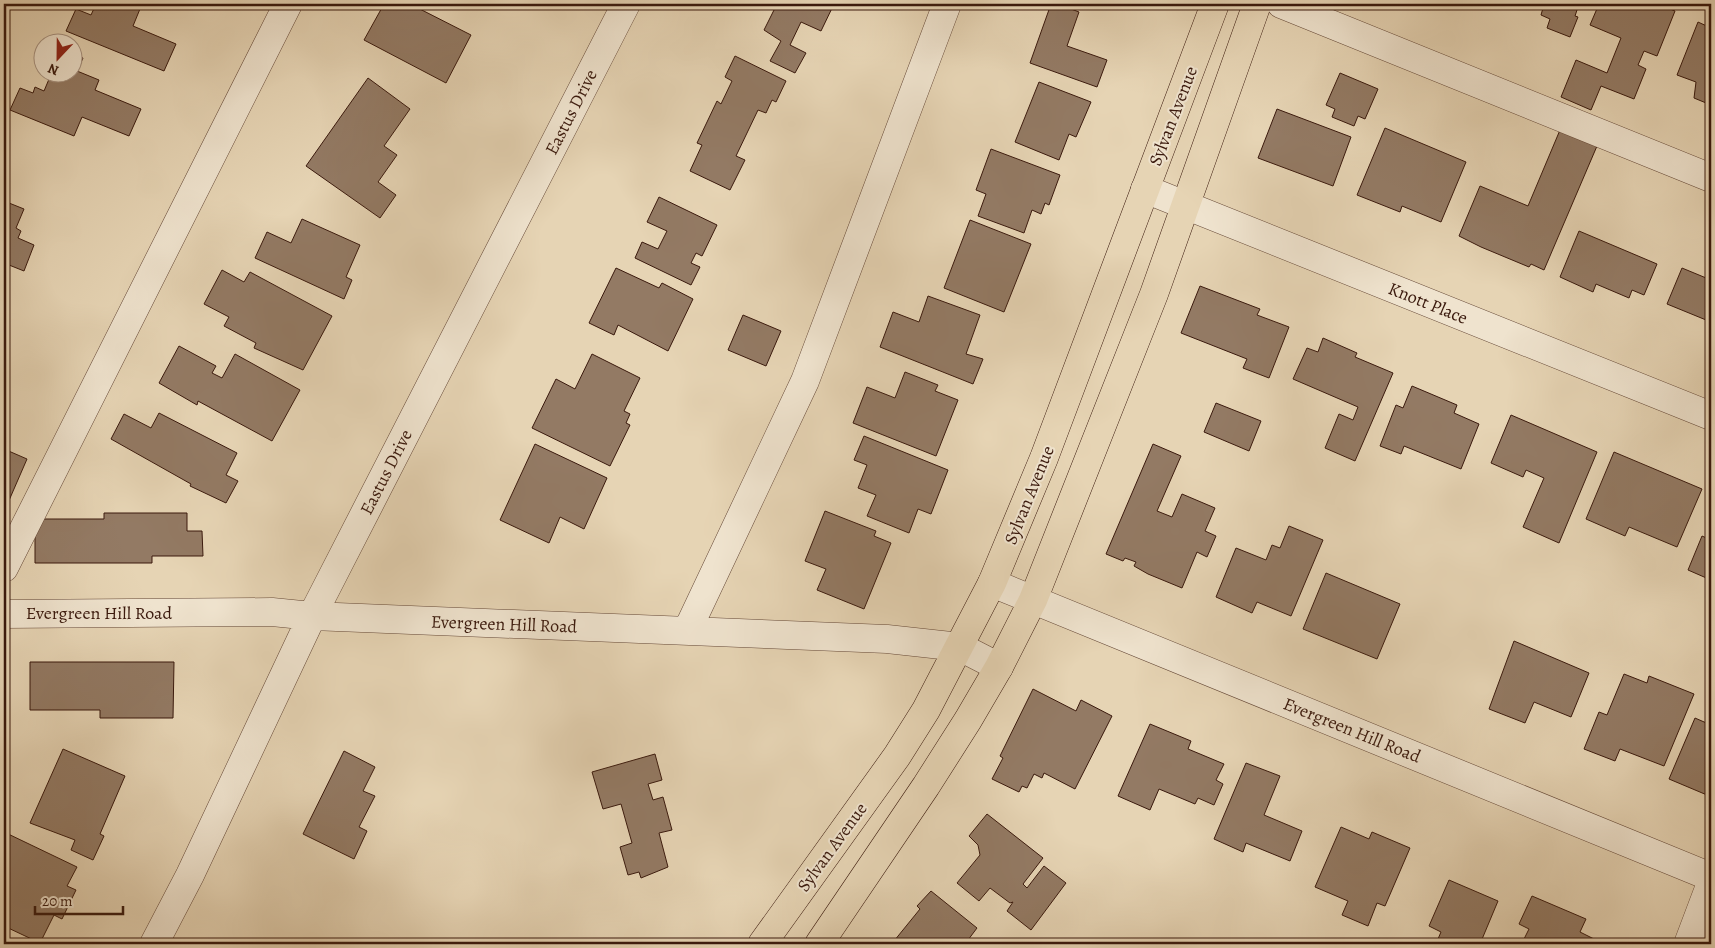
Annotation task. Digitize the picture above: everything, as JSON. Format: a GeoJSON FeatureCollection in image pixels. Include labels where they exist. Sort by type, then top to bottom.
{"type":"FeatureCollection","features":[{"type":"Feature","properties":{"kind":"main road","name":"Sylvan Avenue"},"geometry":{"type":"LineString","coordinates":[[762,944],[897,756],[926,710],[992,583],[1044,458],[1215,4]]}},
{"type":"Feature","properties":{"kind":"main road"},"geometry":{"type":"LineString","coordinates":[[818,944],[926,786],[999,666],[1033,600],[1154,294],[1257,4]]}},
{"type":"Feature","properties":{"kind":"street"},"geometry":{"type":"LineString","coordinates":[[4,568],[288,4]]}},
{"type":"Feature","properties":{"kind":"street","name":"Eastus Drive"},"geometry":{"type":"LineString","coordinates":[[154,944],[190,875],[312,616],[626,4]]}},
{"type":"Feature","properties":{"kind":"street"},"geometry":{"type":"LineString","coordinates":[[687,631],[805,381],[947,4]]}},
{"type":"Feature","properties":{"kind":"street"},"geometry":{"type":"LineString","coordinates":[[1281,4],[1711,178]]}},
{"type":"Feature","properties":{"kind":"street","name":"Knott Place"},"geometry":{"type":"LineString","coordinates":[[1145,189],[1711,416]]}},
{"type":"Feature","properties":{"kind":"street","name":"Evergreen Hill Road"},"geometry":{"type":"LineString","coordinates":[[992,583],[1711,877]]}},
{"type":"Feature","properties":{"kind":"street","name":"Evergreen Hill Road"},"geometry":{"type":"LineString","coordinates":[[4,614],[272,612],[312,616],[887,639],[960,647],[999,666]]}},
{"type":"Feature","properties":{"kind":"street"},"geometry":{"type":"LineString","coordinates":[[1688,944],[1711,883]]}},
{"type":"Feature","properties":{"kind":"building"},"geometry":{"type":"Polygon","coordinates":[[[96,4],[142,4],[133,26],[176,44],[164,71],[82,38],[82,32],[66,31],[76,9],[91,15],[96,4]]]}},
{"type":"Feature","properties":{"kind":"building"},"geometry":{"type":"Polygon","coordinates":[[[384,4],[410,4],[471,35],[446,83],[364,40],[384,4]]]}},
{"type":"Feature","properties":{"kind":"building"},"geometry":{"type":"Polygon","coordinates":[[[777,4],[834,4],[821,31],[801,22],[790,45],[806,53],[795,73],[770,61],[781,41],[764,30],[777,4]]]}},
{"type":"Feature","properties":{"kind":"building"},"geometry":{"type":"Polygon","coordinates":[[[1051,4],[1058,4],[1079,12],[1067,46],[1107,60],[1097,87],[1030,63],[1051,4]]]}},
{"type":"Feature","properties":{"kind":"building"},"geometry":{"type":"Polygon","coordinates":[[[1533,4],[1579,4],[1575,16],[1578,17],[1570,37],[1547,28],[1550,19],[1541,15],[1543,8],[1533,4]]]}},
{"type":"Feature","properties":{"kind":"building"},"geometry":{"type":"Polygon","coordinates":[[[1599,4],[1658,4],[1675,11],[1657,56],[1644,51],[1638,65],[1646,69],[1634,99],[1601,86],[1591,110],[1561,97],[1576,60],[1607,73],[1621,38],[1590,25],[1599,4]]]}},
{"type":"Feature","properties":{"kind":"building"},"geometry":{"type":"Polygon","coordinates":[[[1698,22],[1711,28],[1711,105],[1694,98],[1696,82],[1677,75],[1698,22]]]}},
{"type":"Feature","properties":{"kind":"building"},"geometry":{"type":"Polygon","coordinates":[[[735,56],[786,81],[776,102],[772,100],[766,113],[758,110],[736,156],[745,160],[730,190],[690,171],[702,145],[697,143],[717,101],[721,104],[732,81],[725,77],[735,56]]]}},
{"type":"Feature","properties":{"kind":"building"},"geometry":{"type":"Polygon","coordinates":[[[82,73],[99,80],[95,90],[141,109],[129,136],[82,117],[74,136],[10,110],[20,88],[33,93],[35,87],[44,91],[48,82],[82,82],[82,73]]]}},
{"type":"Feature","properties":{"kind":"building"},"geometry":{"type":"Polygon","coordinates":[[[1340,73],[1378,89],[1365,119],[1358,116],[1354,126],[1332,117],[1335,109],[1326,105],[1340,73]]]}},
{"type":"Feature","properties":{"kind":"building"},"geometry":{"type":"Polygon","coordinates":[[[368,78],[410,109],[384,146],[397,155],[378,182],[396,195],[380,218],[306,166],[368,78]]]}},
{"type":"Feature","properties":{"kind":"building"},"geometry":{"type":"Polygon","coordinates":[[[1039,82],[1091,102],[1076,137],[1069,134],[1059,160],[1015,142],[1039,82]]]}},
{"type":"Feature","properties":{"kind":"building"},"geometry":{"type":"Polygon","coordinates":[[[1277,109],[1351,137],[1333,186],[1258,158],[1277,109]]]}},
{"type":"Feature","properties":{"kind":"building"},"geometry":{"type":"Polygon","coordinates":[[[1385,128],[1466,162],[1441,222],[1402,206],[1400,212],[1357,195],[1385,128]]]}},
{"type":"Feature","properties":{"kind":"building"},"geometry":{"type":"Polygon","coordinates":[[[1560,130],[1597,146],[1544,270],[1531,264],[1529,267],[1459,236],[1480,186],[1528,206],[1560,130]]]}},
{"type":"Feature","properties":{"kind":"building"},"geometry":{"type":"Polygon","coordinates":[[[991,149],[1060,175],[1049,205],[1045,203],[1041,214],[1032,210],[1024,233],[978,216],[986,194],[976,190],[991,149]]]}},
{"type":"Feature","properties":{"kind":"building"},"geometry":{"type":"Polygon","coordinates":[[[659,197],[717,225],[702,256],[696,253],[691,263],[700,267],[691,285],[635,258],[642,242],[658,249],[667,231],[647,222],[659,197]]]}},
{"type":"Feature","properties":{"kind":"building"},"geometry":{"type":"Polygon","coordinates":[[[4,201],[24,209],[16,228],[21,231],[18,238],[34,245],[24,271],[4,263],[4,201]]]}},
{"type":"Feature","properties":{"kind":"building"},"geometry":{"type":"Polygon","coordinates":[[[302,219],[360,245],[346,277],[352,280],[344,299],[255,258],[267,232],[291,243],[302,219]]]}},
{"type":"Feature","properties":{"kind":"building"},"geometry":{"type":"Polygon","coordinates":[[[970,220],[1031,244],[1004,312],[944,288],[970,220]]]}},
{"type":"Feature","properties":{"kind":"building"},"geometry":{"type":"Polygon","coordinates":[[[1579,231],[1657,264],[1644,295],[1632,290],[1629,298],[1596,284],[1593,292],[1560,277],[1579,231]]]}},
{"type":"Feature","properties":{"kind":"building"},"geometry":{"type":"Polygon","coordinates":[[[616,268],[659,288],[662,283],[693,299],[668,351],[618,325],[614,335],[589,323],[616,268]]]}},
{"type":"Feature","properties":{"kind":"building"},"geometry":{"type":"Polygon","coordinates":[[[1682,268],[1711,280],[1711,322],[1667,304],[1682,268]]]}},
{"type":"Feature","properties":{"kind":"building"},"geometry":{"type":"Polygon","coordinates":[[[222,270],[244,282],[250,272],[332,316],[303,370],[254,348],[256,343],[224,326],[229,317],[204,304],[222,270]]]}},
{"type":"Feature","properties":{"kind":"building"},"geometry":{"type":"Polygon","coordinates":[[[1200,286],[1260,309],[1257,315],[1289,327],[1269,378],[1243,368],[1247,359],[1181,333],[1200,286]]]}},
{"type":"Feature","properties":{"kind":"building"},"geometry":{"type":"Polygon","coordinates":[[[928,296],[980,315],[966,354],[983,359],[973,384],[880,347],[893,312],[919,322],[928,296]]]}},
{"type":"Feature","properties":{"kind":"building"},"geometry":{"type":"Polygon","coordinates":[[[743,315],[781,331],[766,366],[728,350],[743,315]]]}},
{"type":"Feature","properties":{"kind":"building"},"geometry":{"type":"Polygon","coordinates":[[[1323,338],[1357,353],[1355,357],[1393,373],[1355,461],[1325,448],[1339,414],[1353,420],[1358,407],[1293,379],[1307,348],[1318,352],[1323,338]]]}},
{"type":"Feature","properties":{"kind":"building"},"geometry":{"type":"Polygon","coordinates":[[[179,346],[216,366],[212,373],[222,378],[235,354],[300,390],[272,441],[198,401],[197,405],[159,383],[179,346]]]}},
{"type":"Feature","properties":{"kind":"building"},"geometry":{"type":"Polygon","coordinates":[[[592,354],[640,378],[624,411],[630,414],[626,423],[630,425],[610,466],[532,428],[556,379],[575,389],[592,354]]]}},
{"type":"Feature","properties":{"kind":"building"},"geometry":{"type":"Polygon","coordinates":[[[905,372],[938,385],[935,391],[958,400],[936,456],[853,423],[867,387],[895,398],[905,372]]]}},
{"type":"Feature","properties":{"kind":"building"},"geometry":{"type":"Polygon","coordinates":[[[1412,386],[1457,405],[1454,413],[1479,424],[1461,469],[1404,446],[1401,454],[1380,446],[1396,405],[1403,408],[1412,386]]]}},
{"type":"Feature","properties":{"kind":"building"},"geometry":{"type":"Polygon","coordinates":[[[1216,403],[1261,421],[1249,451],[1204,432],[1216,403]]]}},
{"type":"Feature","properties":{"kind":"building"},"geometry":{"type":"Polygon","coordinates":[[[159,413],[237,453],[226,475],[238,481],[226,503],[190,486],[191,484],[111,439],[124,414],[151,428],[159,413]]]}},
{"type":"Feature","properties":{"kind":"building"},"geometry":{"type":"Polygon","coordinates":[[[1511,415],[1597,452],[1559,543],[1523,527],[1544,478],[1526,470],[1523,477],[1491,463],[1511,415]]]}},
{"type":"Feature","properties":{"kind":"building"},"geometry":{"type":"Polygon","coordinates":[[[864,436],[948,470],[931,514],[918,509],[909,533],[867,516],[876,495],[858,488],[867,465],[854,460],[864,436]]]}},
{"type":"Feature","properties":{"kind":"building"},"geometry":{"type":"Polygon","coordinates":[[[535,444],[607,478],[584,529],[560,517],[549,543],[500,520],[535,444]]]}},
{"type":"Feature","properties":{"kind":"building"},"geometry":{"type":"Polygon","coordinates":[[[1153,444],[1181,456],[1157,511],[1172,517],[1182,494],[1215,508],[1205,531],[1216,536],[1207,557],[1197,552],[1182,588],[1148,574],[1134,566],[1136,562],[1125,558],[1123,561],[1106,554],[1153,444]]]}},
{"type":"Feature","properties":{"kind":"building"},"geometry":{"type":"Polygon","coordinates":[[[4,449],[27,459],[4,512],[4,449]]]}},
{"type":"Feature","properties":{"kind":"building"},"geometry":{"type":"Polygon","coordinates":[[[1614,452],[1702,489],[1677,547],[1629,527],[1625,536],[1586,519],[1614,452]]]}},
{"type":"Feature","properties":{"kind":"building"},"geometry":{"type":"Polygon","coordinates":[[[825,511],[876,531],[874,536],[891,543],[864,609],[817,590],[826,569],[805,561],[825,511]]]}},
{"type":"Feature","properties":{"kind":"building"},"geometry":{"type":"Polygon","coordinates":[[[104,513],[187,513],[187,531],[202,531],[203,556],[152,556],[152,563],[35,563],[35,519],[104,519],[104,513]]]}},
{"type":"Feature","properties":{"kind":"building"},"geometry":{"type":"Polygon","coordinates":[[[1289,526],[1323,540],[1291,616],[1257,602],[1252,613],[1216,597],[1236,548],[1266,560],[1272,545],[1280,548],[1289,526]]]}},
{"type":"Feature","properties":{"kind":"building"},"geometry":{"type":"Polygon","coordinates":[[[1702,536],[1711,540],[1711,580],[1688,570],[1702,536]]]}},
{"type":"Feature","properties":{"kind":"building"},"geometry":{"type":"Polygon","coordinates":[[[1326,573],[1400,604],[1377,659],[1303,629],[1326,573]]]}},
{"type":"Feature","properties":{"kind":"building"},"geometry":{"type":"Polygon","coordinates":[[[1514,641],[1589,673],[1571,717],[1534,702],[1525,723],[1489,709],[1514,641]]]}},
{"type":"Feature","properties":{"kind":"building"},"geometry":{"type":"Polygon","coordinates":[[[30,662],[174,662],[173,718],[100,718],[100,710],[30,710],[30,662]]]}},
{"type":"Feature","properties":{"kind":"building"},"geometry":{"type":"Polygon","coordinates":[[[1624,674],[1647,683],[1649,676],[1694,694],[1664,766],[1620,749],[1615,761],[1584,749],[1599,712],[1607,715],[1624,674]]]}},
{"type":"Feature","properties":{"kind":"building"},"geometry":{"type":"Polygon","coordinates":[[[1033,689],[1076,711],[1081,700],[1112,716],[1075,789],[1044,773],[1042,778],[1034,774],[1027,788],[1022,786],[1019,792],[992,779],[1003,758],[1000,756],[1033,689]]]}},
{"type":"Feature","properties":{"kind":"building"},"geometry":{"type":"Polygon","coordinates":[[[1695,718],[1711,725],[1711,787],[1707,795],[1669,779],[1695,718]]]}},
{"type":"Feature","properties":{"kind":"building"},"geometry":{"type":"Polygon","coordinates":[[[1150,724],[1191,741],[1188,749],[1224,764],[1216,780],[1223,784],[1214,805],[1198,798],[1195,804],[1159,789],[1150,810],[1118,796],[1150,724]]]}},
{"type":"Feature","properties":{"kind":"building"},"geometry":{"type":"Polygon","coordinates":[[[63,749],[125,776],[100,834],[104,836],[93,860],[71,850],[75,840],[30,823],[63,749]]]}},
{"type":"Feature","properties":{"kind":"building"},"geometry":{"type":"Polygon","coordinates":[[[344,751],[375,767],[363,791],[375,796],[359,827],[367,831],[354,859],[303,834],[344,751]]]}},
{"type":"Feature","properties":{"kind":"building"},"geometry":{"type":"Polygon","coordinates":[[[655,754],[662,780],[648,784],[653,800],[663,797],[672,830],[659,833],[668,867],[641,878],[639,872],[628,875],[620,847],[632,843],[621,804],[603,809],[592,772],[655,754]]]}},
{"type":"Feature","properties":{"kind":"building"},"geometry":{"type":"Polygon","coordinates":[[[1246,763],[1280,776],[1264,815],[1302,831],[1290,861],[1246,843],[1243,852],[1214,839],[1246,763]]]}},
{"type":"Feature","properties":{"kind":"building"},"geometry":{"type":"Polygon","coordinates":[[[987,814],[1043,858],[1023,884],[1027,888],[1044,866],[1066,883],[1031,930],[1007,911],[1013,902],[1010,903],[990,888],[979,901],[957,883],[980,855],[978,845],[969,836],[987,814]]]}},
{"type":"Feature","properties":{"kind":"building"},"geometry":{"type":"Polygon","coordinates":[[[1341,827],[1369,839],[1372,832],[1410,848],[1385,906],[1377,903],[1368,926],[1342,915],[1348,901],[1315,887],[1341,827]]]}},
{"type":"Feature","properties":{"kind":"building"},"geometry":{"type":"Polygon","coordinates":[[[4,832],[77,867],[67,886],[76,890],[62,919],[54,915],[40,943],[4,926],[4,832]]]}},
{"type":"Feature","properties":{"kind":"building"},"geometry":{"type":"Polygon","coordinates":[[[1449,880],[1498,901],[1480,944],[1472,944],[1462,940],[1461,944],[1451,944],[1438,939],[1441,932],[1429,926],[1449,880]]]}},
{"type":"Feature","properties":{"kind":"building"},"geometry":{"type":"Polygon","coordinates":[[[931,891],[977,928],[965,944],[898,944],[894,941],[920,909],[917,906],[931,891]]]}},
{"type":"Feature","properties":{"kind":"building"},"geometry":{"type":"Polygon","coordinates":[[[1532,896],[1586,919],[1580,932],[1596,940],[1594,944],[1528,944],[1523,941],[1529,929],[1519,924],[1532,896]]]}}]}
